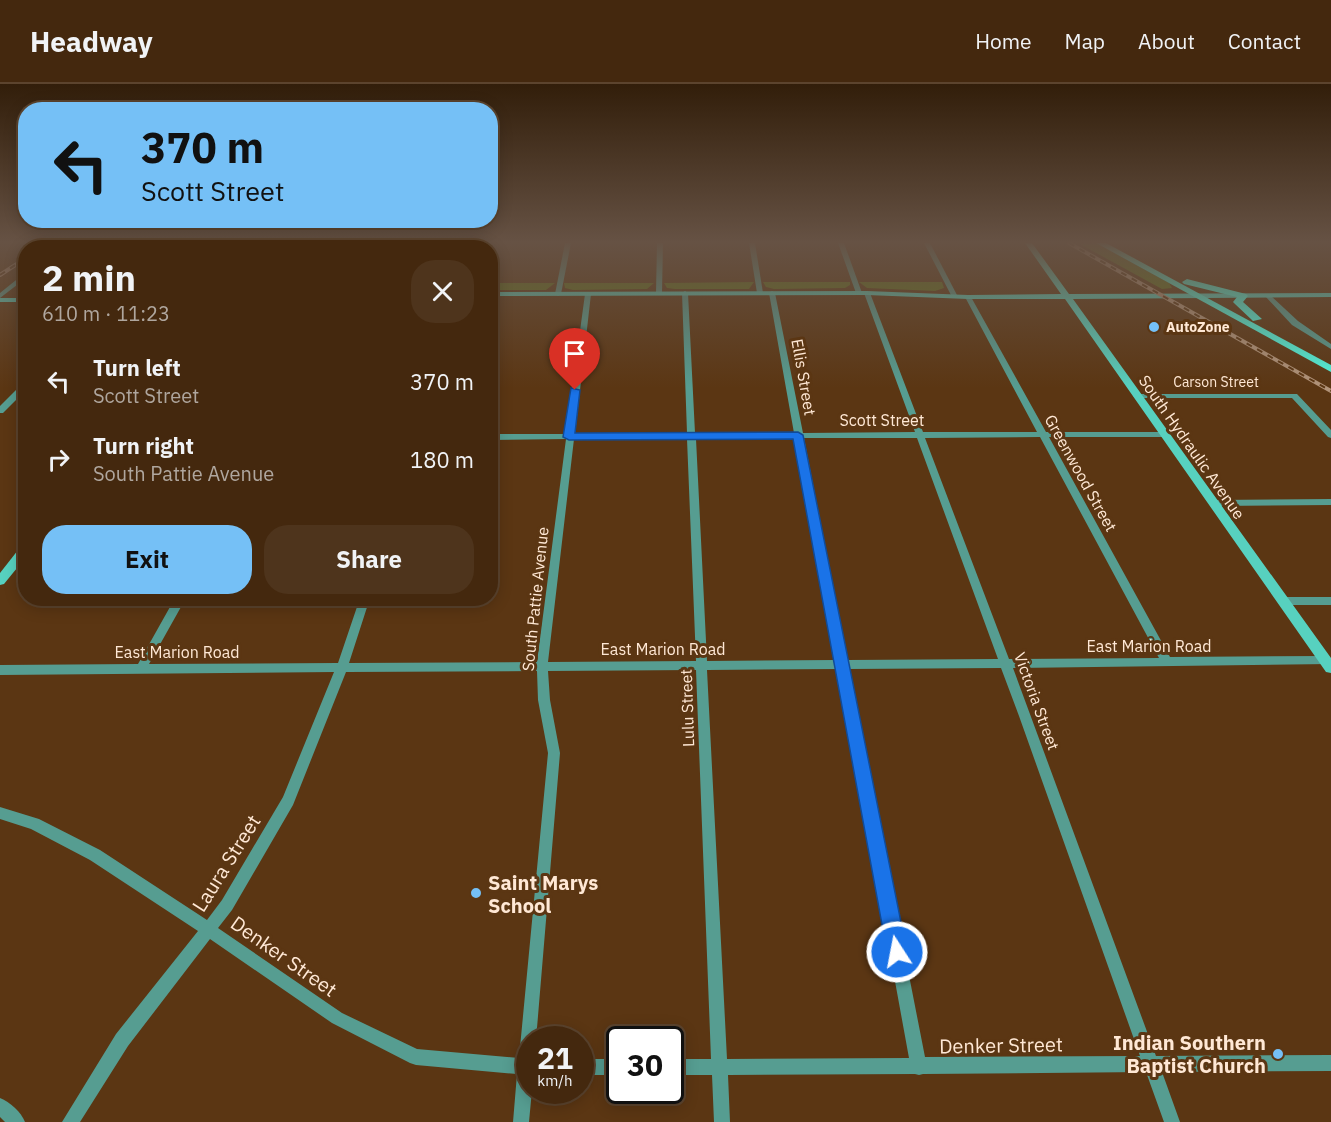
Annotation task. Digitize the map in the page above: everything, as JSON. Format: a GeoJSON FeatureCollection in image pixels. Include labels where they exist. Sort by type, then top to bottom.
{"type":"FeatureCollection","features":[{"type":"Feature","properties":{"kind":"main road","name":"South Hydraulic Avenue"},"geometry":{"type":"LineString","coordinates":[[1064,291],[1329,664]]}},
{"type":"Feature","properties":{"kind":"main road"},"geometry":{"type":"LineString","coordinates":[[1189,291],[1331,369]]}},
{"type":"Feature","properties":{"kind":"main road"},"geometry":{"type":"LineString","coordinates":[[1205,291],[1331,358]]}},
{"type":"Feature","properties":{"kind":"main road"},"geometry":{"type":"LineString","coordinates":[[1225,291],[1243,296]]}},
{"type":"Feature","properties":{"kind":"main road"},"geometry":{"type":"LineString","coordinates":[[498,294],[863,293],[955,297],[1331,295]]}},
{"type":"Feature","properties":{"kind":"main road"},"geometry":{"type":"LineString","coordinates":[[1243,296],[1238,303],[1257,319]]}},
{"type":"Feature","properties":{"kind":"main road"},"geometry":{"type":"LineString","coordinates":[[0,300],[18,300]]}},
{"type":"Feature","properties":{"kind":"main road"},"geometry":{"type":"LineString","coordinates":[[0,581],[18,558]]}},
{"type":"Feature","properties":{"kind":"street"},"geometry":{"type":"LineString","coordinates":[[952,291],[955,297]]}},
{"type":"Feature","properties":{"kind":"street","name":"Lulu Street"},"geometry":{"type":"LineString","coordinates":[[686,293],[722,1122]]}},
{"type":"Feature","properties":{"kind":"street","name":"Ellis Street"},"geometry":{"type":"LineString","coordinates":[[766,293],[798,435],[919,1067]]}},
{"type":"Feature","properties":{"kind":"street","name":"Victoria Street"},"geometry":{"type":"LineString","coordinates":[[863,293],[920,435],[1006,663],[1172,1122]]}},
{"type":"Feature","properties":{"kind":"street","name":"South Pattie Avenue"},"geometry":{"type":"LineString","coordinates":[[531,1026],[554,753],[544,700],[542,666],[588,294]]}},
{"type":"Feature","properties":{"kind":"street"},"geometry":{"type":"LineString","coordinates":[[1267,295],[1295,323],[1331,347]]}},
{"type":"Feature","properties":{"kind":"street","name":"Greenwood Street"},"geometry":{"type":"LineString","coordinates":[[968,297],[1167,662]]}},
{"type":"Feature","properties":{"kind":"street"},"geometry":{"type":"LineString","coordinates":[[0,411],[18,393]]}},
{"type":"Feature","properties":{"kind":"street","name":"Carson Street"},"geometry":{"type":"LineString","coordinates":[[1137,396],[1294,396],[1331,435]]}},
{"type":"Feature","properties":{"kind":"street","name":"Scott Street"},"geometry":{"type":"LineString","coordinates":[[498,437],[1165,434]]}},
{"type":"Feature","properties":{"kind":"street"},"geometry":{"type":"LineString","coordinates":[[1214,503],[1331,502]]}},
{"type":"Feature","properties":{"kind":"street"},"geometry":{"type":"LineString","coordinates":[[1283,601],[1331,601]]}},
{"type":"Feature","properties":{"kind":"street"},"geometry":{"type":"LineString","coordinates":[[141,669],[176,606]]}},
{"type":"Feature","properties":{"kind":"street","name":"Laura Street"},"geometry":{"type":"LineString","coordinates":[[70,1122],[122,1041],[227,905],[288,801],[342,667],[362,606]]}},
{"type":"Feature","properties":{"kind":"street","name":"East Marion Road"},"geometry":{"type":"LineString","coordinates":[[0,670],[1167,662],[1329,664]]}},
{"type":"Feature","properties":{"kind":"street","name":"Denker Street"},"geometry":{"type":"LineString","coordinates":[[0,813],[34,822],[94,855],[208,929],[337,1018],[416,1058],[516,1066]]}},
{"type":"Feature","properties":{"kind":"street","name":"Denker Street"},"geometry":{"type":"LineString","coordinates":[[684,1067],[1331,1063]]}},
{"type":"Feature","properties":{"kind":"street","name":"South Pattie Avenue"},"geometry":{"type":"LineString","coordinates":[[521,1122],[523,1104]]}},
{"type":"Feature","properties":{"kind":"street"},"geometry":{"type":"LineString","coordinates":[[0,1106],[17,1122]]}},
{"type":"Feature","properties":{"kind":"railway"},"geometry":{"type":"LineString","coordinates":[[1155,291],[1331,391]]}},
{"type":"Feature","properties":{"kind":"place","name":"AutoZone"},"geometry":{"type":"Point","coordinates":[1154,327]}},
{"type":"Feature","properties":{"kind":"place","name":"Saint Marys School"},"geometry":{"type":"Point","coordinates":[476,893]}},
{"type":"Feature","properties":{"kind":"place","name":"Indian Southern Baptist Church"},"geometry":{"type":"Point","coordinates":[1278,1054]}},
{"type":"Feature","properties":{"kind":"route"},"geometry":{"type":"LineString","coordinates":[[575,390],[569,437],[798,435],[897,952]]}}]}
